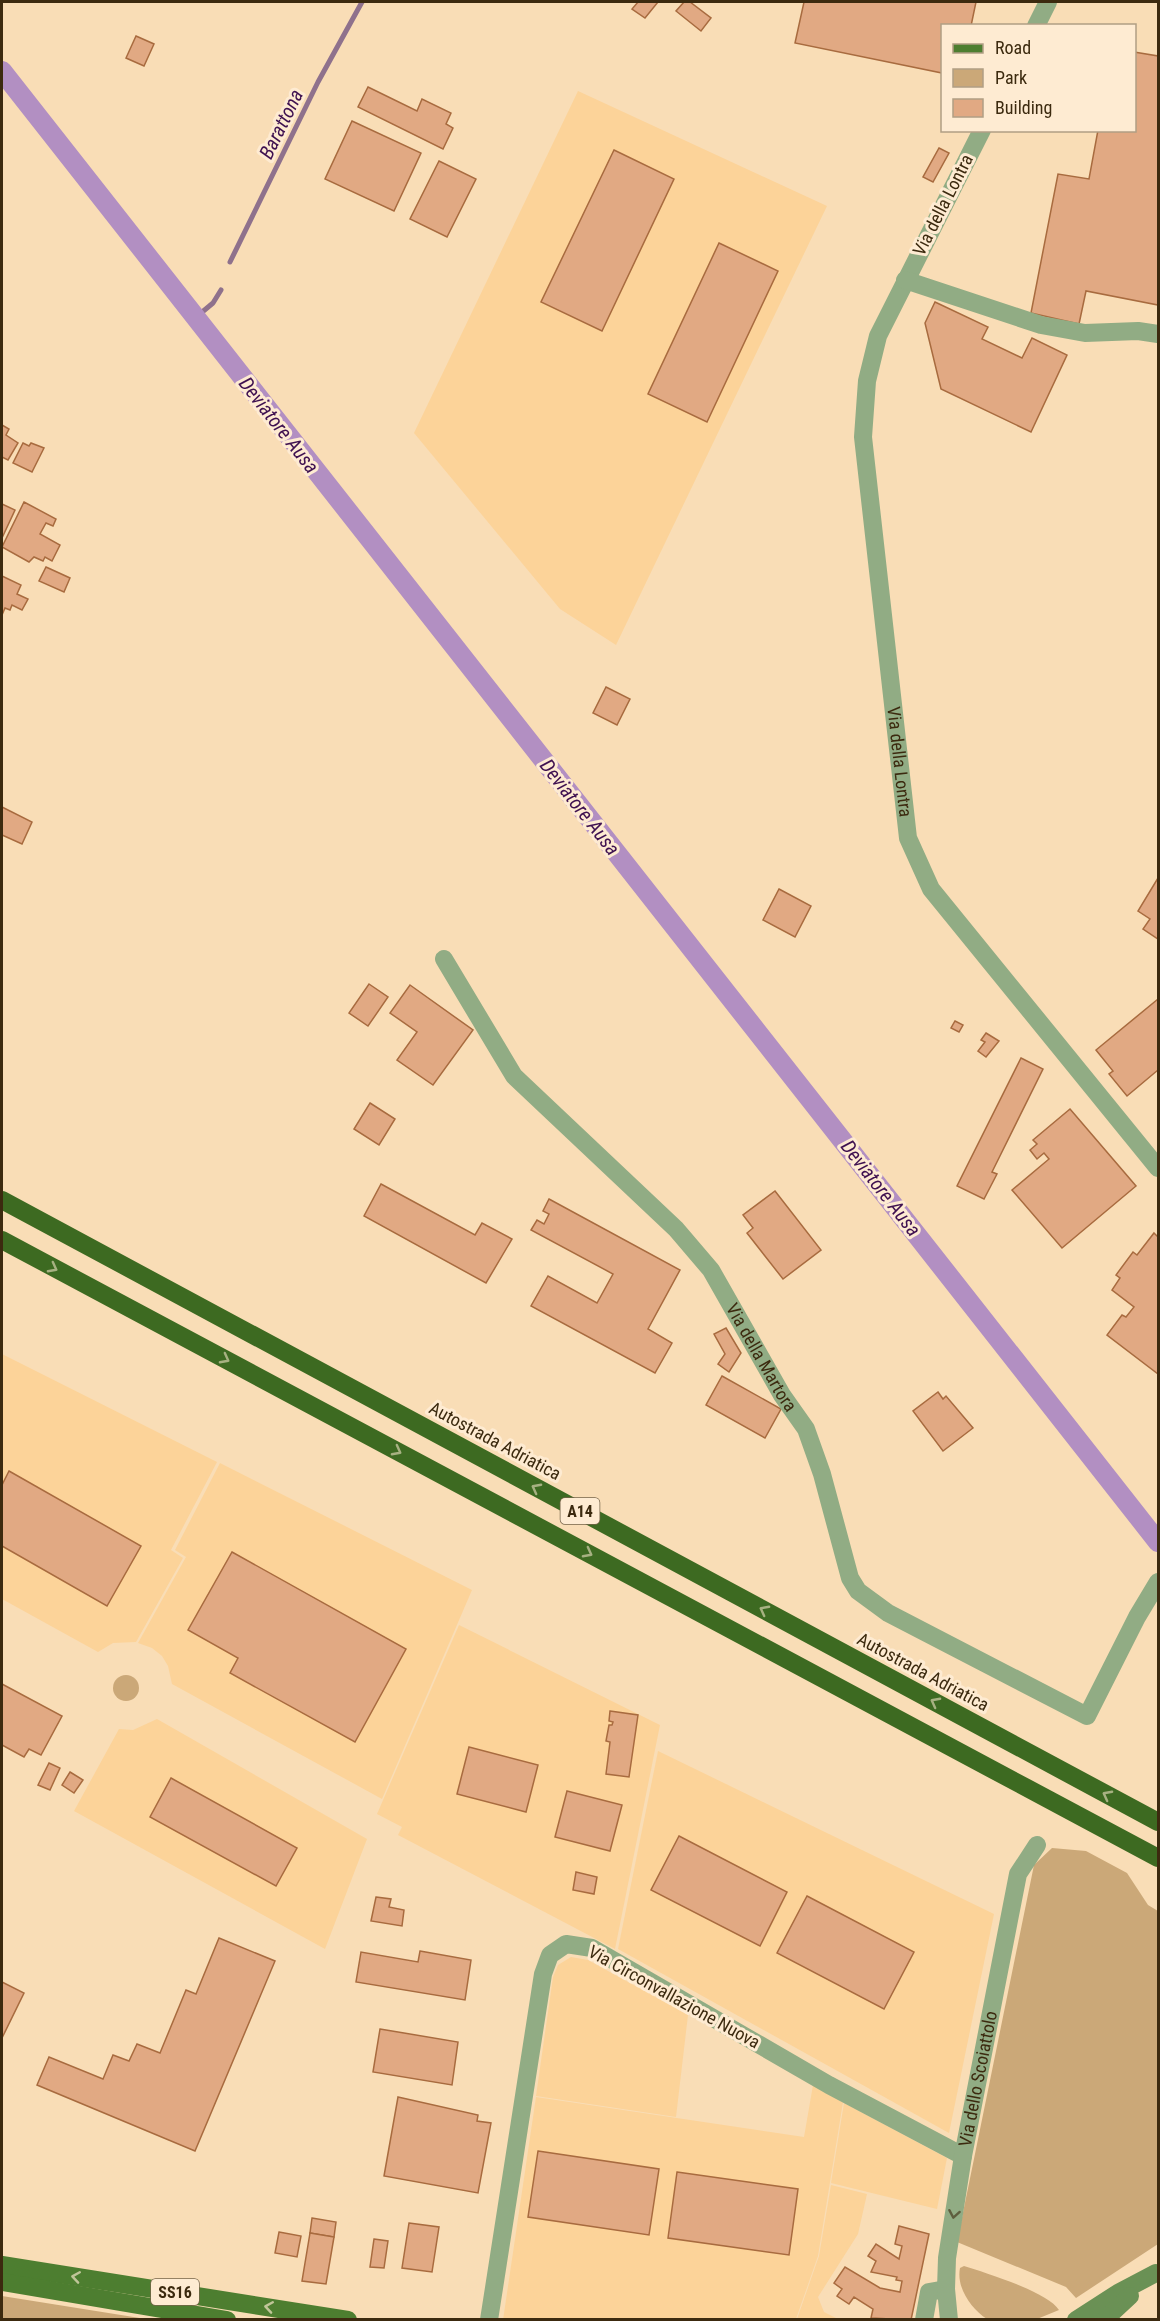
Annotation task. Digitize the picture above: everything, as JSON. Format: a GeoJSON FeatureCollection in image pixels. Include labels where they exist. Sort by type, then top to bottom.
{"type":"FeatureCollection","features":[{"type":"Feature","properties":{"kind":"highway","name":"Autostrada Adriatica"},"geometry":{"type":"LineString","coordinates":[[2,1200],[1158,1822]]}},
{"type":"Feature","properties":{"kind":"highway","name":"A14"},"geometry":{"type":"LineString","coordinates":[[2,1240],[1158,1858]]}},
{"type":"Feature","properties":{"kind":"main road","name":"SS16"},"geometry":{"type":"LineString","coordinates":[[2,2265],[348,2319]]}},
{"type":"Feature","properties":{"kind":"main road","name":"SS16"},"geometry":{"type":"LineString","coordinates":[[2,2282],[227,2319]]}},
{"type":"Feature","properties":{"kind":"street"},"geometry":{"type":"LineString","coordinates":[[1036,24],[1048,2]]}},
{"type":"Feature","properties":{"kind":"street","name":"Via della Lontra"},"geometry":{"type":"LineString","coordinates":[[981,132],[878,336],[867,381],[864,437],[908,838],[932,889],[1158,1168]]}},
{"type":"Feature","properties":{"kind":"street","name":"Via della Lontra"},"geometry":{"type":"LineString","coordinates":[[905,280],[1041,325],[1085,333],[1138,331],[1158,334]]}},
{"type":"Feature","properties":{"kind":"street","name":"Via della Martora"},"geometry":{"type":"LineString","coordinates":[[444,958],[514,1076],[676,1229],[711,1270],[782,1395],[806,1429],[822,1474],[850,1578],[858,1591],[888,1613],[1087,1716],[1137,1617],[1158,1582]]}},
{"type":"Feature","properties":{"kind":"street","name":"Via dello Scoiattolo"},"geometry":{"type":"LineString","coordinates":[[949,2319],[946,2289],[947,2258],[963,2156],[1018,1874],[1037,1845]]}},
{"type":"Feature","properties":{"kind":"street","name":"Via Circonvallazione Nuova"},"geometry":{"type":"LineString","coordinates":[[489,2319],[543,1974],[550,1955],[566,1944],[592,1948],[829,2085],[963,2156]]}},
{"type":"Feature","properties":{"kind":"street"},"geometry":{"type":"LineString","coordinates":[[1076,2319],[1157,2272]]}},
{"type":"Feature","properties":{"kind":"street"},"geometry":{"type":"LineString","coordinates":[[1104,2319],[1157,2272]]}},
{"type":"Feature","properties":{"kind":"street"},"geometry":{"type":"LineString","coordinates":[[1124,2319],[1157,2272]]}},
{"type":"Feature","properties":{"kind":"street"},"geometry":{"type":"LineString","coordinates":[[924,2319],[929,2292],[946,2289]]}},
{"type":"Feature","properties":{"kind":"shaded area"},"geometry":{"type":"Polygon","coordinates":[[[578,91],[827,206],[616,645],[560,609],[414,433],[578,91]]]}},
{"type":"Feature","properties":{"kind":"shaded area"},"geometry":{"type":"Polygon","coordinates":[[[2,1354],[217,1462],[171,1550],[183,1558],[136,1642],[113,1643],[98,1652],[2,1599],[2,1354]]]}},
{"type":"Feature","properties":{"kind":"shaded area"},"geometry":{"type":"Polygon","coordinates":[[[220,1463],[472,1590],[382,1799],[172,1684],[168,1666],[162,1656],[152,1648],[138,1643],[186,1557],[175,1550],[220,1463]]]}},
{"type":"Feature","properties":{"kind":"shaded area"},"geometry":{"type":"Polygon","coordinates":[[[459,1625],[660,1725],[615,1949],[398,1835],[402,1827],[377,1814],[459,1625]]]}},
{"type":"Feature","properties":{"kind":"shaded area"},"geometry":{"type":"Polygon","coordinates":[[[157,1719],[367,1839],[325,1949],[74,1811],[119,1729],[133,1730],[157,1719]]]}},
{"type":"Feature","properties":{"kind":"shaded area"},"geometry":{"type":"Polygon","coordinates":[[[658,1751],[994,1914],[949,2133],[618,1949],[658,1751]]]}},
{"type":"Feature","properties":{"kind":"shaded area"},"geometry":{"type":"Polygon","coordinates":[[[571,1957],[588,1960],[688,2015],[676,2117],[536,2096],[553,1977],[558,1965],[571,1957]]]}},
{"type":"Feature","properties":{"kind":"shaded area"},"geometry":{"type":"Polygon","coordinates":[[[813,2085],[843,2102],[818,2256],[796,2319],[503,2320],[536,2097],[804,2137],[813,2085]]]}},
{"type":"Feature","properties":{"kind":"shaded area"},"geometry":{"type":"Polygon","coordinates":[[[844,2103],[947,2158],[937,2209],[831,2183],[844,2103]]]}},
{"type":"Feature","properties":{"kind":"shaded area"},"geometry":{"type":"Polygon","coordinates":[[[831,2185],[867,2194],[858,2234],[818,2297],[824,2312],[838,2319],[797,2319],[819,2256],[831,2185]]]}},
{"type":"Feature","properties":{"kind":"green space"},"geometry":{"type":"Polygon","coordinates":[[[126,1675],[135,1679],[139,1688],[135,1697],[126,1701],[117,1697],[113,1688],[117,1679],[126,1675]]]}},
{"type":"Feature","properties":{"kind":"green space"},"geometry":{"type":"Polygon","coordinates":[[[1052,1848],[1086,1851],[1127,1873],[1148,1905],[1158,1911],[1158,2244],[1076,2298],[1066,2287],[957,2242],[1034,1865],[1052,1848]]]}},
{"type":"Feature","properties":{"kind":"green space"},"geometry":{"type":"Polygon","coordinates":[[[964,2266],[1030,2290],[1053,2303],[1059,2310],[1037,2319],[987,2319],[966,2297],[959,2275],[960,2268],[964,2266]]]}},
{"type":"Feature","properties":{"kind":"green space"},"geometry":{"type":"Polygon","coordinates":[[[2,2296],[146,2319],[2,2319],[2,2296]]]}},
{"type":"Feature","properties":{"kind":"building"},"geometry":{"type":"Polygon","coordinates":[[[638,2],[658,2],[645,18],[632,9],[638,2]]]}},
{"type":"Feature","properties":{"kind":"building"},"geometry":{"type":"Polygon","coordinates":[[[684,2],[690,2],[711,18],[701,31],[676,11],[684,2]]]}},
{"type":"Feature","properties":{"kind":"building"},"geometry":{"type":"Polygon","coordinates":[[[804,2],[976,2],[971,24],[941,24],[941,73],[795,43],[804,2]]]}},
{"type":"Feature","properties":{"kind":"building"},"geometry":{"type":"Polygon","coordinates":[[[136,36],[154,44],[144,66],[126,58],[136,36]]]}},
{"type":"Feature","properties":{"kind":"building"},"geometry":{"type":"Polygon","coordinates":[[[1136,52],[1158,56],[1158,305],[1086,291],[1079,324],[1031,313],[1058,174],[1089,179],[1098,132],[1136,132],[1136,52]]]}},
{"type":"Feature","properties":{"kind":"building"},"geometry":{"type":"Polygon","coordinates":[[[368,87],[417,111],[422,99],[451,113],[446,124],[453,128],[443,149],[358,107],[368,87]]]}},
{"type":"Feature","properties":{"kind":"building"},"geometry":{"type":"Polygon","coordinates":[[[352,121],[421,153],[394,211],[325,179],[352,121]]]}},
{"type":"Feature","properties":{"kind":"building"},"geometry":{"type":"Polygon","coordinates":[[[939,148],[949,153],[933,182],[923,177],[939,148]]]}},
{"type":"Feature","properties":{"kind":"building"},"geometry":{"type":"Polygon","coordinates":[[[614,150],[674,179],[602,331],[541,302],[614,150]]]}},
{"type":"Feature","properties":{"kind":"building"},"geometry":{"type":"Polygon","coordinates":[[[439,161],[476,179],[447,237],[410,219],[439,161]]]}},
{"type":"Feature","properties":{"kind":"building"},"geometry":{"type":"Polygon","coordinates":[[[719,243],[778,271],[707,422],[648,394],[719,243]]]}},
{"type":"Feature","properties":{"kind":"building"},"geometry":{"type":"Polygon","coordinates":[[[935,302],[988,327],[982,339],[1022,358],[1032,338],[1067,355],[1031,432],[941,389],[925,323],[935,302]]]}},
{"type":"Feature","properties":{"kind":"building"},"geometry":{"type":"Polygon","coordinates":[[[2,425],[9,429],[6,435],[18,443],[8,460],[2,457],[2,425]]]}},
{"type":"Feature","properties":{"kind":"building"},"geometry":{"type":"Polygon","coordinates":[[[23,443],[29,446],[31,443],[44,448],[32,472],[13,463],[23,443]]]}},
{"type":"Feature","properties":{"kind":"building"},"geometry":{"type":"Polygon","coordinates":[[[24,502],[56,519],[53,526],[46,523],[40,534],[60,545],[52,561],[45,557],[43,561],[34,557],[29,562],[2,547],[24,502]]]}},
{"type":"Feature","properties":{"kind":"building"},"geometry":{"type":"Polygon","coordinates":[[[2,504],[15,510],[2,538],[2,504]]]}},
{"type":"Feature","properties":{"kind":"building"},"geometry":{"type":"Polygon","coordinates":[[[46,567],[70,578],[64,592],[39,581],[46,567]]]}},
{"type":"Feature","properties":{"kind":"building"},"geometry":{"type":"Polygon","coordinates":[[[2,576],[21,585],[17,594],[28,599],[22,610],[12,605],[10,610],[5,608],[2,615],[2,576]]]}},
{"type":"Feature","properties":{"kind":"building"},"geometry":{"type":"Polygon","coordinates":[[[606,687],[630,699],[617,725],[593,713],[606,687]]]}},
{"type":"Feature","properties":{"kind":"building"},"geometry":{"type":"Polygon","coordinates":[[[2,807],[32,822],[22,844],[2,835],[2,807]]]}},
{"type":"Feature","properties":{"kind":"building"},"geometry":{"type":"Polygon","coordinates":[[[1158,878],[1158,939],[1143,929],[1150,919],[1138,911],[1158,878]]]}},
{"type":"Feature","properties":{"kind":"building"},"geometry":{"type":"Polygon","coordinates":[[[779,889],[811,906],[795,937],[763,920],[779,889]]]}},
{"type":"Feature","properties":{"kind":"building"},"geometry":{"type":"Polygon","coordinates":[[[369,984],[388,997],[368,1026],[349,1013],[369,984]]]}},
{"type":"Feature","properties":{"kind":"building"},"geometry":{"type":"Polygon","coordinates":[[[410,985],[473,1030],[433,1085],[397,1060],[417,1032],[390,1013],[410,985]]]}},
{"type":"Feature","properties":{"kind":"building"},"geometry":{"type":"Polygon","coordinates":[[[1158,999],[1158,1070],[1127,1096],[1109,1074],[1113,1071],[1096,1050],[1158,999]]]}},
{"type":"Feature","properties":{"kind":"building"},"geometry":{"type":"Polygon","coordinates":[[[955,1021],[963,1025],[959,1032],[951,1028],[955,1021]]]}},
{"type":"Feature","properties":{"kind":"building"},"geometry":{"type":"Polygon","coordinates":[[[986,1033],[999,1041],[986,1057],[978,1051],[985,1042],[981,1040],[986,1033]]]}},
{"type":"Feature","properties":{"kind":"building"},"geometry":{"type":"Polygon","coordinates":[[[1021,1058],[1043,1069],[992,1172],[997,1174],[984,1199],[957,1186],[1021,1058]]]}},
{"type":"Feature","properties":{"kind":"building"},"geometry":{"type":"Polygon","coordinates":[[[370,1103],[395,1119],[379,1145],[354,1129],[370,1103]]]}},
{"type":"Feature","properties":{"kind":"building"},"geometry":{"type":"Polygon","coordinates":[[[1070,1109],[1136,1186],[1062,1248],[1012,1190],[1049,1159],[1044,1153],[1037,1159],[1030,1150],[1037,1144],[1033,1140],[1070,1109]]]}},
{"type":"Feature","properties":{"kind":"building"},"geometry":{"type":"Polygon","coordinates":[[[381,1184],[475,1235],[482,1223],[512,1239],[486,1283],[364,1216],[381,1184]]]}},
{"type":"Feature","properties":{"kind":"building"},"geometry":{"type":"Polygon","coordinates":[[[775,1191],[821,1250],[783,1279],[747,1233],[753,1228],[743,1215],[775,1191]]]}},
{"type":"Feature","properties":{"kind":"building"},"geometry":{"type":"Polygon","coordinates":[[[549,1199],[680,1270],[648,1329],[672,1343],[655,1373],[531,1306],[548,1276],[597,1303],[613,1274],[531,1230],[537,1220],[544,1224],[549,1214],[543,1211],[549,1199]]]}},
{"type":"Feature","properties":{"kind":"building"},"geometry":{"type":"Polygon","coordinates":[[[1154,1233],[1158,1237],[1158,1374],[1107,1335],[1122,1315],[1126,1317],[1134,1307],[1112,1290],[1120,1278],[1116,1275],[1133,1252],[1137,1255],[1154,1233]]]}},
{"type":"Feature","properties":{"kind":"building"},"geometry":{"type":"Polygon","coordinates":[[[726,1328],[741,1353],[729,1372],[718,1364],[725,1354],[714,1334],[726,1328]]]}},
{"type":"Feature","properties":{"kind":"building"},"geometry":{"type":"Polygon","coordinates":[[[722,1376],[781,1409],[765,1438],[706,1405],[722,1376]]]}},
{"type":"Feature","properties":{"kind":"building"},"geometry":{"type":"Polygon","coordinates":[[[938,1392],[943,1399],[946,1396],[973,1428],[943,1451],[913,1411],[938,1392]]]}},
{"type":"Feature","properties":{"kind":"building"},"geometry":{"type":"Polygon","coordinates":[[[9,1471],[141,1546],[107,1606],[2,1546],[2,1485],[9,1471]]]}},
{"type":"Feature","properties":{"kind":"building"},"geometry":{"type":"Polygon","coordinates":[[[232,1552],[406,1649],[355,1742],[230,1673],[238,1658],[188,1630],[232,1552]]]}},
{"type":"Feature","properties":{"kind":"building"},"geometry":{"type":"Polygon","coordinates":[[[2,1684],[62,1716],[41,1755],[29,1749],[24,1757],[2,1745],[2,1684]]]}},
{"type":"Feature","properties":{"kind":"building"},"geometry":{"type":"Polygon","coordinates":[[[610,1711],[638,1715],[629,1777],[606,1774],[610,1742],[606,1741],[609,1725],[613,1722],[609,1721],[610,1711]]]}},
{"type":"Feature","properties":{"kind":"building"},"geometry":{"type":"Polygon","coordinates":[[[469,1747],[538,1765],[526,1812],[457,1794],[469,1747]]]}},
{"type":"Feature","properties":{"kind":"building"},"geometry":{"type":"Polygon","coordinates":[[[49,1763],[60,1768],[50,1790],[38,1785],[49,1763]]]}},
{"type":"Feature","properties":{"kind":"building"},"geometry":{"type":"Polygon","coordinates":[[[70,1772],[83,1780],[74,1793],[62,1785],[70,1772]]]}},
{"type":"Feature","properties":{"kind":"building"},"geometry":{"type":"Polygon","coordinates":[[[171,1778],[297,1848],[276,1886],[150,1817],[171,1778]]]}},
{"type":"Feature","properties":{"kind":"building"},"geometry":{"type":"Polygon","coordinates":[[[567,1791],[622,1805],[610,1851],[555,1837],[567,1791]]]}},
{"type":"Feature","properties":{"kind":"building"},"geometry":{"type":"Polygon","coordinates":[[[679,1836],[787,1892],[760,1946],[651,1890],[679,1836]]]}},
{"type":"Feature","properties":{"kind":"building"},"geometry":{"type":"Polygon","coordinates":[[[576,1872],[597,1877],[594,1894],[573,1890],[576,1872]]]}},
{"type":"Feature","properties":{"kind":"building"},"geometry":{"type":"Polygon","coordinates":[[[807,1896],[914,1952],[884,2009],[777,1953],[807,1896]]]}},
{"type":"Feature","properties":{"kind":"building"},"geometry":{"type":"Polygon","coordinates":[[[376,1897],[391,1899],[389,1907],[404,1910],[402,1926],[371,1921],[376,1897]]]}},
{"type":"Feature","properties":{"kind":"building"},"geometry":{"type":"Polygon","coordinates":[[[219,1938],[275,1961],[195,2151],[37,2085],[49,2057],[103,2079],[113,2055],[129,2061],[137,2044],[160,2053],[186,1990],[196,1994],[219,1938]]]}},
{"type":"Feature","properties":{"kind":"building"},"geometry":{"type":"Polygon","coordinates":[[[420,1951],[471,1960],[465,2000],[356,1982],[361,1952],[418,1962],[420,1951]]]}},
{"type":"Feature","properties":{"kind":"building"},"geometry":{"type":"Polygon","coordinates":[[[2,1982],[24,1993],[2,2038],[2,1982]]]}},
{"type":"Feature","properties":{"kind":"building"},"geometry":{"type":"Polygon","coordinates":[[[380,2029],[458,2042],[452,2085],[373,2072],[380,2029]]]}},
{"type":"Feature","properties":{"kind":"building"},"geometry":{"type":"Polygon","coordinates":[[[398,2097],[478,2115],[477,2121],[491,2123],[478,2193],[384,2176],[398,2097]]]}},
{"type":"Feature","properties":{"kind":"building"},"geometry":{"type":"Polygon","coordinates":[[[538,2151],[659,2169],[649,2235],[528,2217],[538,2151]]]}},
{"type":"Feature","properties":{"kind":"building"},"geometry":{"type":"Polygon","coordinates":[[[677,2172],[798,2189],[789,2255],[668,2238],[677,2172]]]}},
{"type":"Feature","properties":{"kind":"building"},"geometry":{"type":"Polygon","coordinates":[[[312,2218],[336,2222],[334,2237],[310,2233],[312,2218]]]}},
{"type":"Feature","properties":{"kind":"building"},"geometry":{"type":"Polygon","coordinates":[[[409,2223],[439,2227],[432,2272],[402,2268],[409,2223]]]}},
{"type":"Feature","properties":{"kind":"building"},"geometry":{"type":"Polygon","coordinates":[[[899,2226],[929,2234],[911,2320],[871,2318],[873,2309],[854,2297],[849,2304],[837,2296],[842,2289],[834,2283],[845,2267],[880,2288],[900,2292],[902,2281],[896,2280],[897,2277],[871,2272],[876,2261],[868,2256],[876,2244],[899,2259],[902,2246],[895,2244],[899,2226]]]}},
{"type":"Feature","properties":{"kind":"building"},"geometry":{"type":"Polygon","coordinates":[[[279,2232],[301,2236],[297,2257],[275,2253],[279,2232]]]}},
{"type":"Feature","properties":{"kind":"building"},"geometry":{"type":"Polygon","coordinates":[[[310,2233],[334,2237],[326,2284],[302,2281],[310,2233]]]}},
{"type":"Feature","properties":{"kind":"building"},"geometry":{"type":"Polygon","coordinates":[[[374,2239],[388,2241],[384,2268],[370,2267],[374,2239]]]}},
{"type":"Feature","properties":{"kind":"waterway","name":"Barattona"},"geometry":{"type":"LineString","coordinates":[[230,262],[318,82],[362,2]]}},
{"type":"Feature","properties":{"kind":"waterway","name":"Deviatore Ausa"},"geometry":{"type":"LineString","coordinates":[[2,71],[1158,1542]]}},
{"type":"Feature","properties":{"kind":"waterway","name":"Barattona"},"geometry":{"type":"LineString","coordinates":[[195,318],[213,303],[221,290]]}}]}
